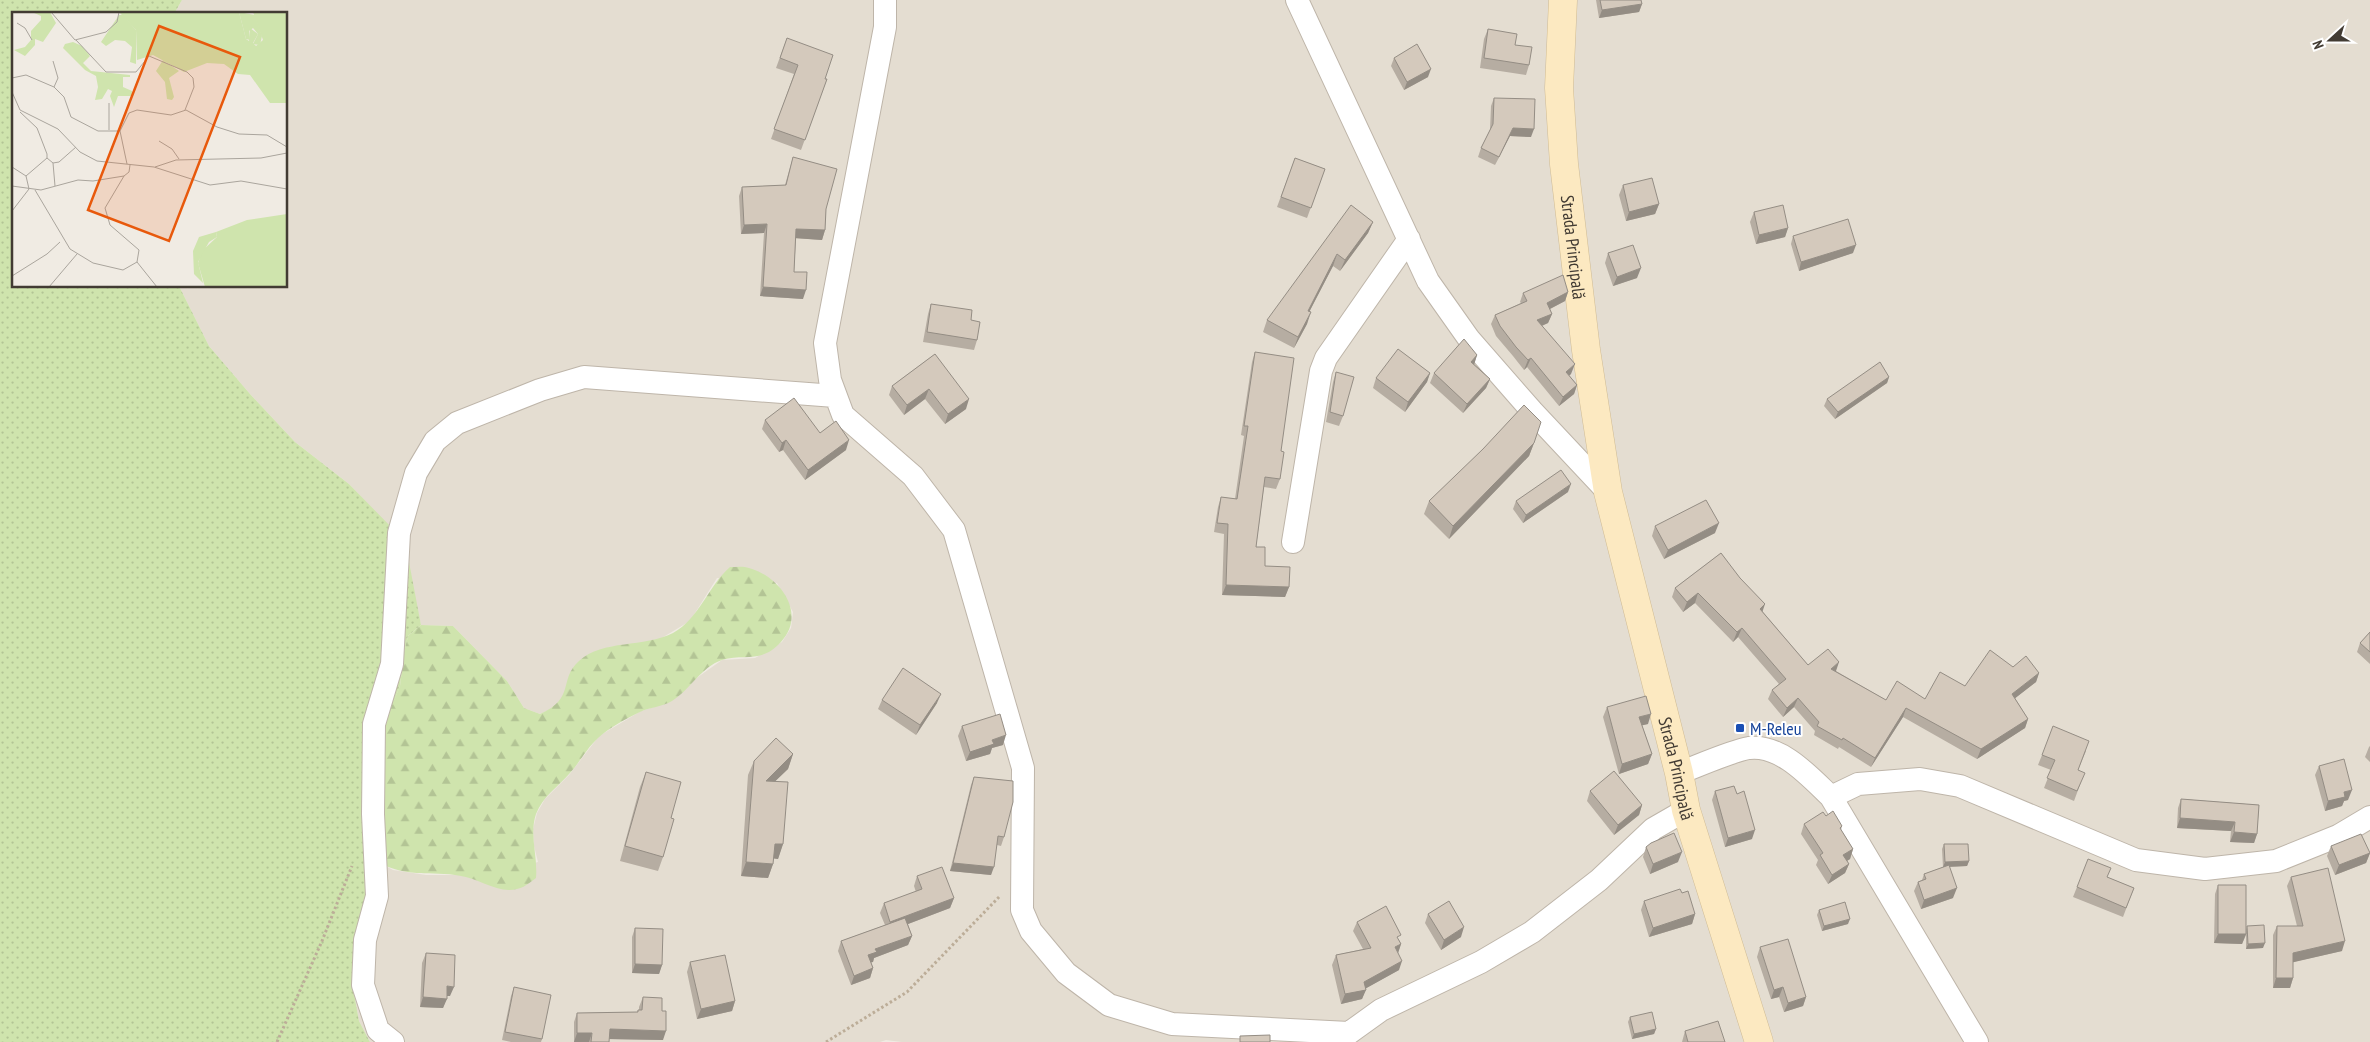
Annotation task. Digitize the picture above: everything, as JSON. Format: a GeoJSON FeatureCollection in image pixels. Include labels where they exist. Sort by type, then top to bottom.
{"type":"FeatureCollection","features":[{"type":"Feature","properties":{"kind":"street"},"geometry":{"type":"LineString","coordinates":[[885,0],[885,27],[826,343],[830,380],[843,415],[913,476],[954,530],[1023,768],[1022,910],[1031,931],[1066,973],[1109,1005],[1172,1024],[1350,1037],[1381,1010],[1481,962],[1532,932],[1599,880],[1653,829],[1686,810]]}},
{"type":"Feature","properties":{"kind":"street","name":"Strada Principală"},"geometry":{"type":"LineString","coordinates":[[1297,0],[1428,281],[1469,340],[1608,492]]}},
{"type":"Feature","properties":{"kind":"street","name":"Strada Principală"},"geometry":{"type":"LineString","coordinates":[[1563,0],[1559,88],[1564,164],[1586,350],[1608,492],[1679,773],[1686,810],[1760,1042]]}},
{"type":"Feature","properties":{"kind":"street"},"geometry":{"type":"LineString","coordinates":[[1293,542],[1321,371],[1326,358],[1408,239]]}},
{"type":"Feature","properties":{"kind":"street"},"geometry":{"type":"LineString","coordinates":[[393,1042],[378,1030],[363,985],[365,940],[377,896],[373,814],[374,724],[392,664],[399,533],[416,473],[435,440],[457,423],[540,390],[584,377],[836,396]]}},
{"type":"Feature","properties":{"kind":"street"},"geometry":{"type":"LineString","coordinates":[[1679,773],[1750,748],[1779,754],[1807,773],[1830,796],[1977,1042]]}},
{"type":"Feature","properties":{"kind":"street"},"geometry":{"type":"LineString","coordinates":[[1830,796],[1858,784],[1920,779],[1960,786],[2136,860],[2205,870],[2276,861],[2338,836],[2370,817]]}},
{"type":"Feature","properties":{"kind":"path"},"geometry":{"type":"LineString","coordinates":[[277,1042],[322,941],[355,859]]}},
{"type":"Feature","properties":{"kind":"path"},"geometry":{"type":"LineString","coordinates":[[826,1042],[907,992],[1023,872]]}},
{"type":"Feature","properties":{"kind":"shaded area"},"geometry":{"type":"Polygon","coordinates":[[[182,0],[2370,0],[2370,1042],[902,1042],[886,1040],[880,1042],[370,1042],[359,1021],[353,988],[378,862],[393,870],[426,875],[459,875],[476,879],[538,862],[534,846],[533,829],[537,813],[545,799],[569,775],[599,736],[641,711],[657,706],[722,660],[755,658],[782,642],[791,628],[793,612],[777,583],[717,578],[690,621],[660,639],[643,644],[609,647],[569,677],[565,693],[556,707],[540,714],[524,708],[507,681],[453,626],[421,625],[414,595],[371,507],[349,484],[295,442],[250,394],[209,346],[180,288],[288,288],[288,12],[175,12],[182,0]]]}},
{"type":"Feature","properties":{"kind":"green space"},"geometry":{"type":"Polygon","coordinates":[[[0,0],[182,0],[175,12],[12,12],[12,288],[180,288],[209,346],[250,394],[295,442],[349,484],[396,532],[409,562],[421,625],[408,636],[400,686],[387,719],[378,862],[353,988],[359,1021],[370,1042],[0,1042],[0,0]]]}},
{"type":"Feature","properties":{"kind":"green space"},"geometry":{"type":"Polygon","coordinates":[[[730,567],[747,567],[771,579],[780,588],[787,598],[791,609],[788,631],[781,642],[767,653],[753,657],[730,658],[715,663],[672,701],[635,714],[598,738],[570,773],[547,797],[536,814],[533,838],[536,878],[520,888],[513,890],[503,889],[467,877],[450,874],[400,871],[378,862],[380,734],[400,686],[408,636],[421,625],[453,626],[507,681],[524,708],[540,714],[558,702],[563,695],[573,668],[589,654],[612,646],[662,638],[682,627],[697,611],[722,575],[730,567]]]}},
{"type":"Feature","properties":{"kind":"building"},"geometry":{"type":"Polygon","coordinates":[[[1600,0],[1641,0],[1642,4],[1602,10],[1600,0]]]}},
{"type":"Feature","properties":{"kind":"building"},"geometry":{"type":"Polygon","coordinates":[[[1488,29],[1517,34],[1515,45],[1532,47],[1529,65],[1484,58],[1488,29]]]}},
{"type":"Feature","properties":{"kind":"building"},"geometry":{"type":"Polygon","coordinates":[[[787,38],[833,55],[825,79],[827,79],[805,140],[774,129],[798,65],[780,58],[787,38]]]}},
{"type":"Feature","properties":{"kind":"building"},"geometry":{"type":"Polygon","coordinates":[[[1417,44],[1431,69],[1407,82],[1394,58],[1417,44]]]}},
{"type":"Feature","properties":{"kind":"building"},"geometry":{"type":"Polygon","coordinates":[[[1494,98],[1535,99],[1534,129],[1513,128],[1499,157],[1481,148],[1493,124],[1494,98]]]}},
{"type":"Feature","properties":{"kind":"building"},"geometry":{"type":"Polygon","coordinates":[[[793,157],[837,169],[826,209],[825,230],[796,229],[794,272],[807,272],[806,290],[763,287],[767,224],[744,225],[742,187],[786,185],[793,157]]]}},
{"type":"Feature","properties":{"kind":"building"},"geometry":{"type":"Polygon","coordinates":[[[1295,158],[1325,169],[1311,208],[1281,197],[1295,158]]]}},
{"type":"Feature","properties":{"kind":"building"},"geometry":{"type":"Polygon","coordinates":[[[1652,178],[1659,204],[1629,212],[1623,185],[1652,178]]]}},
{"type":"Feature","properties":{"kind":"building"},"geometry":{"type":"Polygon","coordinates":[[[1351,205],[1373,222],[1345,260],[1337,254],[1308,311],[1311,312],[1298,337],[1267,320],[1351,205]]]}},
{"type":"Feature","properties":{"kind":"building"},"geometry":{"type":"Polygon","coordinates":[[[1783,205],[1788,228],[1759,235],[1754,212],[1783,205]]]}},
{"type":"Feature","properties":{"kind":"building"},"geometry":{"type":"Polygon","coordinates":[[[1848,219],[1856,245],[1801,262],[1793,236],[1848,219]]]}},
{"type":"Feature","properties":{"kind":"building"},"geometry":{"type":"Polygon","coordinates":[[[1633,245],[1641,268],[1617,277],[1608,253],[1633,245]]]}},
{"type":"Feature","properties":{"kind":"building"},"geometry":{"type":"Polygon","coordinates":[[[1563,275],[1568,292],[1547,303],[1552,314],[1537,320],[1575,364],[1566,372],[1577,385],[1563,397],[1531,358],[1528,360],[1516,347],[1500,326],[1495,315],[1527,301],[1523,293],[1563,275]]]}},
{"type":"Feature","properties":{"kind":"building"},"geometry":{"type":"Polygon","coordinates":[[[931,304],[972,310],[971,320],[980,322],[977,340],[927,332],[931,304]]]}},
{"type":"Feature","properties":{"kind":"building"},"geometry":{"type":"Polygon","coordinates":[[[1464,339],[1477,355],[1471,362],[1490,379],[1467,404],[1434,373],[1464,339]]]}},
{"type":"Feature","properties":{"kind":"building"},"geometry":{"type":"Polygon","coordinates":[[[1398,349],[1430,373],[1408,402],[1376,378],[1398,349]]]}},
{"type":"Feature","properties":{"kind":"building"},"geometry":{"type":"Polygon","coordinates":[[[1255,352],[1294,358],[1281,451],[1284,452],[1280,479],[1265,477],[1256,547],[1265,547],[1265,566],[1290,567],[1289,587],[1226,585],[1228,524],[1217,523],[1221,497],[1237,499],[1248,426],[1244,426],[1255,352]]]}},
{"type":"Feature","properties":{"kind":"building"},"geometry":{"type":"Polygon","coordinates":[[[935,354],[969,399],[948,414],[929,389],[907,405],[892,386],[935,354]]]}},
{"type":"Feature","properties":{"kind":"building"},"geometry":{"type":"Polygon","coordinates":[[[1880,362],[1889,377],[1838,412],[1827,399],[1880,362]]]}},
{"type":"Feature","properties":{"kind":"building"},"geometry":{"type":"Polygon","coordinates":[[[1336,372],[1354,377],[1343,416],[1330,412],[1336,372]]]}},
{"type":"Feature","properties":{"kind":"building"},"geometry":{"type":"Polygon","coordinates":[[[794,398],[820,433],[836,421],[849,440],[808,470],[786,440],[782,443],[765,420],[794,398]]]}},
{"type":"Feature","properties":{"kind":"building"},"geometry":{"type":"Polygon","coordinates":[[[1524,405],[1541,422],[1534,443],[1453,526],[1429,501],[1483,449],[1524,405]]]}},
{"type":"Feature","properties":{"kind":"building"},"geometry":{"type":"Polygon","coordinates":[[[1561,470],[1571,484],[1526,515],[1516,501],[1561,470]]]}},
{"type":"Feature","properties":{"kind":"building"},"geometry":{"type":"Polygon","coordinates":[[[1706,500],[1719,523],[1668,550],[1655,526],[1706,500]]]}},
{"type":"Feature","properties":{"kind":"building"},"geometry":{"type":"Polygon","coordinates":[[[1721,553],[1740,578],[1765,604],[1760,609],[1808,665],[1828,649],[1839,662],[1831,669],[1886,700],[1897,681],[1925,699],[1940,672],[1965,686],[1990,650],[2013,667],[2026,656],[2039,673],[2012,694],[2028,719],[1981,749],[1906,708],[1875,758],[1843,738],[1842,740],[1817,726],[1819,722],[1798,698],[1787,708],[1772,690],[1786,679],[1742,628],[1737,632],[1698,593],[1687,602],[1675,588],[1721,553]]]}},
{"type":"Feature","properties":{"kind":"building"},"geometry":{"type":"Polygon","coordinates":[[[2370,632],[2370,652],[2360,643],[2370,632]]]}},
{"type":"Feature","properties":{"kind":"building"},"geometry":{"type":"Polygon","coordinates":[[[903,668],[941,694],[920,725],[882,700],[903,668]]]}},
{"type":"Feature","properties":{"kind":"building"},"geometry":{"type":"Polygon","coordinates":[[[1646,696],[1651,714],[1639,717],[1652,754],[1622,764],[1607,707],[1646,696]]]}},
{"type":"Feature","properties":{"kind":"building"},"geometry":{"type":"Polygon","coordinates":[[[1000,714],[1006,735],[992,740],[994,744],[970,752],[962,726],[1000,714]]]}},
{"type":"Feature","properties":{"kind":"building"},"geometry":{"type":"Polygon","coordinates":[[[2053,726],[2089,741],[2078,770],[2085,773],[2077,791],[2047,778],[2055,760],[2042,755],[2053,726]]]}},
{"type":"Feature","properties":{"kind":"building"},"geometry":{"type":"Polygon","coordinates":[[[776,738],[793,754],[766,781],[788,782],[783,844],[775,844],[773,864],[746,862],[754,761],[776,738]]]}},
{"type":"Feature","properties":{"kind":"building"},"geometry":{"type":"Polygon","coordinates":[[[2344,759],[2352,790],[2344,792],[2345,797],[2328,801],[2319,766],[2344,759]]]}},
{"type":"Feature","properties":{"kind":"building"},"geometry":{"type":"Polygon","coordinates":[[[1614,771],[1642,805],[1618,825],[1590,791],[1614,771]]]}},
{"type":"Feature","properties":{"kind":"building"},"geometry":{"type":"Polygon","coordinates":[[[646,772],[681,782],[671,818],[674,819],[663,857],[625,846],[646,772]]]}},
{"type":"Feature","properties":{"kind":"building"},"geometry":{"type":"Polygon","coordinates":[[[974,777],[1013,781],[1013,802],[1004,837],[998,836],[994,867],[953,863],[974,777]]]}},
{"type":"Feature","properties":{"kind":"building"},"geometry":{"type":"Polygon","coordinates":[[[1734,786],[1737,794],[1744,791],[1755,830],[1728,838],[1715,791],[1734,786]]]}},
{"type":"Feature","properties":{"kind":"building"},"geometry":{"type":"Polygon","coordinates":[[[2181,799],[2259,805],[2257,834],[2234,832],[2235,822],[2180,818],[2181,799]]]}},
{"type":"Feature","properties":{"kind":"building"},"geometry":{"type":"Polygon","coordinates":[[[1833,811],[1842,826],[1840,828],[1853,849],[1843,855],[1849,864],[1832,875],[1820,855],[1823,853],[1804,824],[1823,812],[1826,816],[1833,811]]]}},
{"type":"Feature","properties":{"kind":"building"},"geometry":{"type":"Polygon","coordinates":[[[1674,833],[1682,852],[1653,864],[1646,847],[1674,833]]]}},
{"type":"Feature","properties":{"kind":"building"},"geometry":{"type":"Polygon","coordinates":[[[2361,834],[2370,853],[2339,865],[2331,846],[2361,834]]]}},
{"type":"Feature","properties":{"kind":"building"},"geometry":{"type":"Polygon","coordinates":[[[1944,844],[1968,844],[1969,861],[1945,862],[1944,844]]]}},
{"type":"Feature","properties":{"kind":"building"},"geometry":{"type":"Polygon","coordinates":[[[2088,859],[2111,868],[2107,877],[2134,888],[2126,908],[2077,887],[2088,859]]]}},
{"type":"Feature","properties":{"kind":"building"},"geometry":{"type":"Polygon","coordinates":[[[1949,865],[1957,888],[1924,900],[1918,882],[1926,879],[1924,874],[1949,865]]]}},
{"type":"Feature","properties":{"kind":"building"},"geometry":{"type":"Polygon","coordinates":[[[942,867],[954,898],[890,922],[884,903],[922,889],[917,876],[942,867]]]}},
{"type":"Feature","properties":{"kind":"building"},"geometry":{"type":"Polygon","coordinates":[[[2328,868],[2345,941],[2293,953],[2293,978],[2276,978],[2277,926],[2303,926],[2291,877],[2328,868]]]}},
{"type":"Feature","properties":{"kind":"building"},"geometry":{"type":"Polygon","coordinates":[[[2218,885],[2246,885],[2246,934],[2218,934],[2218,885]]]}},
{"type":"Feature","properties":{"kind":"building"},"geometry":{"type":"Polygon","coordinates":[[[1680,889],[1682,893],[1688,891],[1695,914],[1653,928],[1644,901],[1680,889]]]}},
{"type":"Feature","properties":{"kind":"building"},"geometry":{"type":"Polygon","coordinates":[[[1449,901],[1464,927],[1444,940],[1428,914],[1449,901]]]}},
{"type":"Feature","properties":{"kind":"building"},"geometry":{"type":"Polygon","coordinates":[[[1845,902],[1850,919],[1824,926],[1819,910],[1845,902]]]}},
{"type":"Feature","properties":{"kind":"building"},"geometry":{"type":"Polygon","coordinates":[[[1386,906],[1401,935],[1397,937],[1401,944],[1395,947],[1402,961],[1364,982],[1366,990],[1345,994],[1336,955],[1371,948],[1357,922],[1386,906]]]}},
{"type":"Feature","properties":{"kind":"building"},"geometry":{"type":"Polygon","coordinates":[[[905,918],[912,936],[875,949],[877,952],[868,955],[873,968],[854,976],[841,941],[905,918]]]}},
{"type":"Feature","properties":{"kind":"building"},"geometry":{"type":"Polygon","coordinates":[[[2264,925],[2265,943],[2248,944],[2247,926],[2264,925]]]}},
{"type":"Feature","properties":{"kind":"building"},"geometry":{"type":"Polygon","coordinates":[[[635,928],[663,929],[662,965],[635,964],[635,928]]]}},
{"type":"Feature","properties":{"kind":"building"},"geometry":{"type":"Polygon","coordinates":[[[1788,939],[1806,997],[1788,1003],[1783,987],[1774,990],[1760,947],[1788,939]]]}},
{"type":"Feature","properties":{"kind":"building"},"geometry":{"type":"Polygon","coordinates":[[[426,953],[455,955],[454,987],[447,986],[447,999],[423,997],[426,953]]]}},
{"type":"Feature","properties":{"kind":"building"},"geometry":{"type":"Polygon","coordinates":[[[725,955],[735,1001],[701,1009],[690,962],[725,955]]]}},
{"type":"Feature","properties":{"kind":"building"},"geometry":{"type":"Polygon","coordinates":[[[514,987],[551,995],[542,1039],[505,1032],[514,987]]]}},
{"type":"Feature","properties":{"kind":"building"},"geometry":{"type":"Polygon","coordinates":[[[643,997],[662,998],[662,1011],[666,1011],[666,1031],[610,1029],[609,1042],[591,1042],[592,1033],[577,1033],[577,1013],[638,1012],[638,1010],[642,1010],[643,997]]]}},
{"type":"Feature","properties":{"kind":"building"},"geometry":{"type":"Polygon","coordinates":[[[1652,1012],[1656,1029],[1634,1034],[1630,1017],[1652,1012]]]}},
{"type":"Feature","properties":{"kind":"building"},"geometry":{"type":"Polygon","coordinates":[[[1718,1021],[1725,1042],[1688,1042],[1685,1031],[1718,1021]]]}},
{"type":"Feature","properties":{"kind":"building"},"geometry":{"type":"Polygon","coordinates":[[[1270,1035],[1270,1042],[1240,1042],[1240,1036],[1270,1035]]]}},
{"type":"Feature","properties":{"kind":"place","name":"M-Releu"},"geometry":{"type":"Point","coordinates":[1740,728]}}]}
